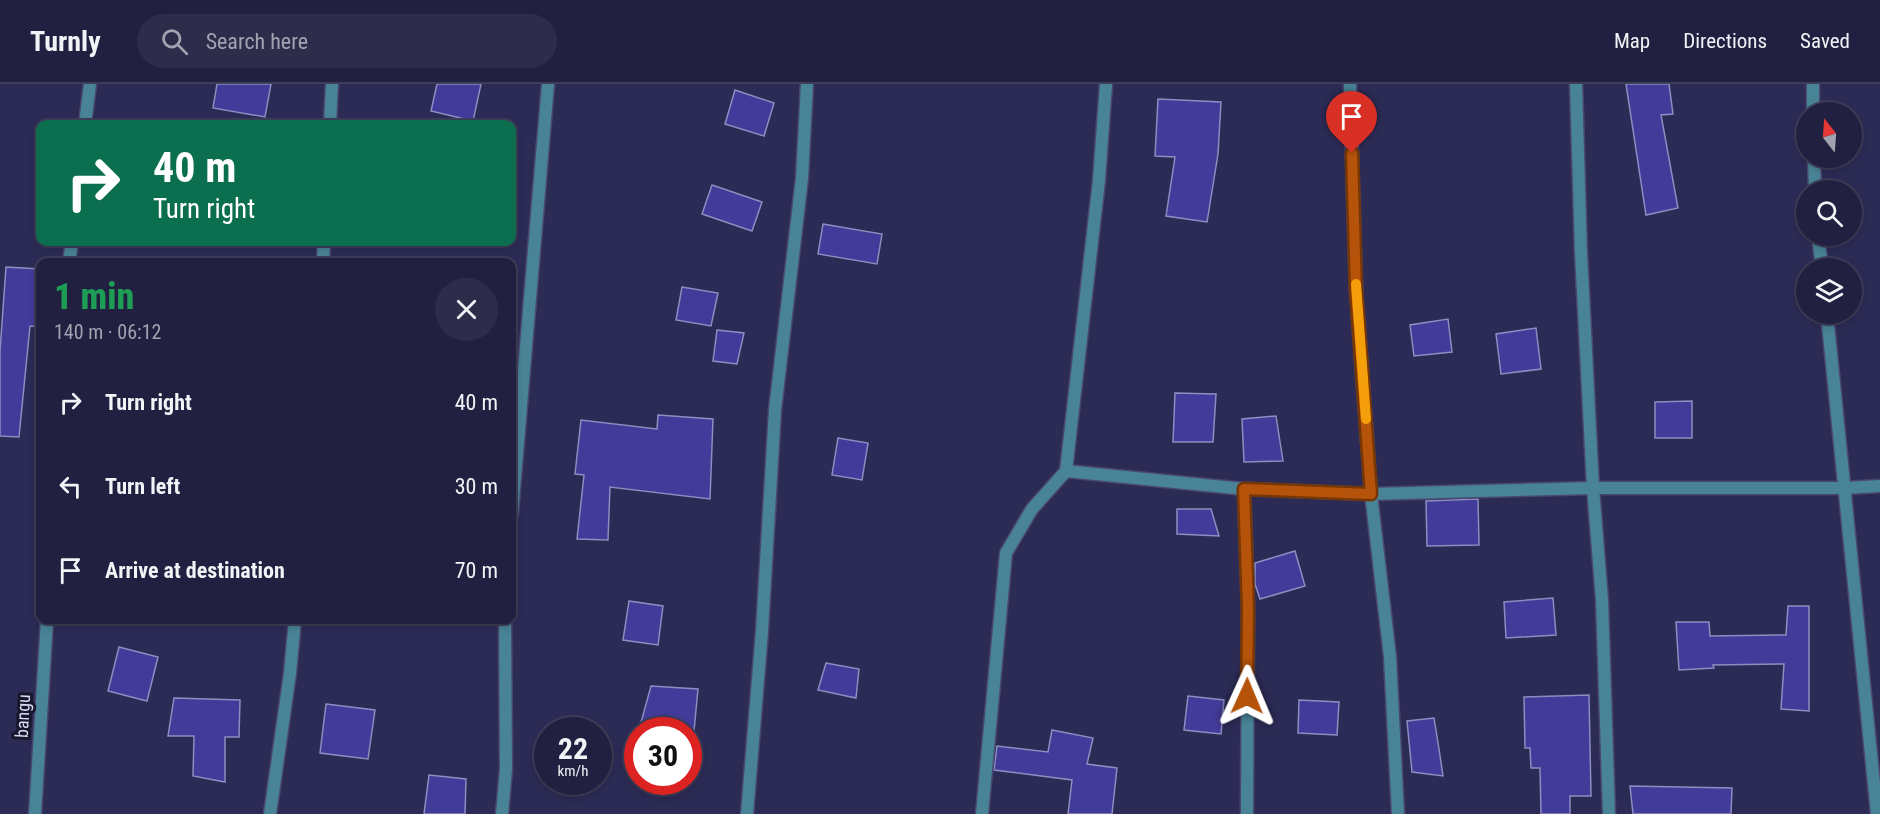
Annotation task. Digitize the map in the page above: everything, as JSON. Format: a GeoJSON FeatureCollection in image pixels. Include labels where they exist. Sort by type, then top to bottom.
{"type":"FeatureCollection","features":[{"type":"Feature","properties":{"kind":"street"},"geometry":{"type":"LineString","coordinates":[[86,120],[90,84]]}},
{"type":"Feature","properties":{"kind":"street"},"geometry":{"type":"LineString","coordinates":[[330,120],[332,84]]}},
{"type":"Feature","properties":{"kind":"street"},"geometry":{"type":"LineString","coordinates":[[516,465],[548,84]]}},
{"type":"Feature","properties":{"kind":"street"},"geometry":{"type":"LineString","coordinates":[[747,814],[762,631],[775,410],[802,178],[807,84]]}},
{"type":"Feature","properties":{"kind":"street"},"geometry":{"type":"LineString","coordinates":[[982,814],[1006,553],[1032,509],[1066,471],[1099,180],[1106,84]]}},
{"type":"Feature","properties":{"kind":"street"},"geometry":{"type":"LineString","coordinates":[[1350,84],[1356,290],[1371,494],[1390,657],[1398,814]]}},
{"type":"Feature","properties":{"kind":"street"},"geometry":{"type":"LineString","coordinates":[[1576,84],[1581,253],[1593,488],[1602,600],[1610,814]]}},
{"type":"Feature","properties":{"kind":"street"},"geometry":{"type":"LineString","coordinates":[[1812,84],[1813,102]]}},
{"type":"Feature","properties":{"kind":"street"},"geometry":{"type":"LineString","coordinates":[[1828,324],[1877,814]]}},
{"type":"Feature","properties":{"kind":"street"},"geometry":{"type":"LineString","coordinates":[[1066,471],[1244,489],[1371,494],[1593,488],[1880,486]]}},
{"type":"Feature","properties":{"kind":"street"},"geometry":{"type":"LineString","coordinates":[[1244,489],[1248,610],[1247,814]]}},
{"type":"Feature","properties":{"kind":"street","name":"bangu"},"geometry":{"type":"LineString","coordinates":[[35,814],[47,624]]}},
{"type":"Feature","properties":{"kind":"street"},"geometry":{"type":"LineString","coordinates":[[270,814],[295,624]]}},
{"type":"Feature","properties":{"kind":"street"},"geometry":{"type":"LineString","coordinates":[[502,814],[506,769],[505,624]]}},
{"type":"Feature","properties":{"kind":"building"},"geometry":{"type":"Polygon","coordinates":[[[217,84],[271,84],[265,117],[213,108],[217,84]]]}},
{"type":"Feature","properties":{"kind":"building"},"geometry":{"type":"Polygon","coordinates":[[[437,84],[481,84],[473,120],[431,111],[437,84]]]}},
{"type":"Feature","properties":{"kind":"building"},"geometry":{"type":"Polygon","coordinates":[[[1626,84],[1669,84],[1673,114],[1661,115],[1678,208],[1646,215],[1626,84]]]}},
{"type":"Feature","properties":{"kind":"building"},"geometry":{"type":"Polygon","coordinates":[[[735,90],[774,103],[764,136],[725,124],[735,90]]]}},
{"type":"Feature","properties":{"kind":"building"},"geometry":{"type":"Polygon","coordinates":[[[1158,99],[1221,102],[1218,154],[1207,222],[1166,216],[1175,157],[1155,156],[1158,99]]]}},
{"type":"Feature","properties":{"kind":"building"},"geometry":{"type":"Polygon","coordinates":[[[712,185],[762,202],[752,231],[702,214],[712,185]]]}},
{"type":"Feature","properties":{"kind":"building"},"geometry":{"type":"Polygon","coordinates":[[[823,224],[882,234],[877,264],[818,254],[823,224]]]}},
{"type":"Feature","properties":{"kind":"building"},"geometry":{"type":"Polygon","coordinates":[[[6,267],[36,269],[36,327],[30,326],[19,437],[0,436],[0,351],[6,267]]]}},
{"type":"Feature","properties":{"kind":"building"},"geometry":{"type":"Polygon","coordinates":[[[682,287],[718,293],[711,326],[676,320],[682,287]]]}},
{"type":"Feature","properties":{"kind":"building"},"geometry":{"type":"Polygon","coordinates":[[[1448,319],[1452,352],[1414,356],[1410,325],[1448,319]]]}},
{"type":"Feature","properties":{"kind":"building"},"geometry":{"type":"Polygon","coordinates":[[[1536,328],[1541,369],[1501,374],[1496,334],[1536,328]]]}},
{"type":"Feature","properties":{"kind":"building"},"geometry":{"type":"Polygon","coordinates":[[[717,330],[744,333],[737,364],[713,361],[717,330]]]}},
{"type":"Feature","properties":{"kind":"building"},"geometry":{"type":"Polygon","coordinates":[[[1175,393],[1216,394],[1213,442],[1173,442],[1175,393]]]}},
{"type":"Feature","properties":{"kind":"building"},"geometry":{"type":"Polygon","coordinates":[[[1692,401],[1692,438],[1655,438],[1655,402],[1692,401]]]}},
{"type":"Feature","properties":{"kind":"building"},"geometry":{"type":"Polygon","coordinates":[[[658,415],[713,419],[710,499],[610,487],[608,540],[577,539],[584,475],[575,474],[581,420],[657,429],[658,415]]]}},
{"type":"Feature","properties":{"kind":"building"},"geometry":{"type":"Polygon","coordinates":[[[1276,416],[1283,461],[1244,462],[1242,419],[1276,416]]]}},
{"type":"Feature","properties":{"kind":"building"},"geometry":{"type":"Polygon","coordinates":[[[838,438],[868,443],[862,480],[832,475],[838,438]]]}},
{"type":"Feature","properties":{"kind":"building"},"geometry":{"type":"Polygon","coordinates":[[[1478,499],[1479,545],[1427,546],[1426,501],[1478,499]]]}},
{"type":"Feature","properties":{"kind":"building"},"geometry":{"type":"Polygon","coordinates":[[[1177,509],[1211,509],[1219,536],[1177,534],[1177,509]]]}},
{"type":"Feature","properties":{"kind":"building"},"geometry":{"type":"Polygon","coordinates":[[[1295,551],[1305,586],[1260,599],[1255,584],[1255,563],[1295,551]]]}},
{"type":"Feature","properties":{"kind":"building"},"geometry":{"type":"Polygon","coordinates":[[[1553,598],[1556,635],[1506,638],[1504,602],[1553,598]]]}},
{"type":"Feature","properties":{"kind":"building"},"geometry":{"type":"Polygon","coordinates":[[[629,601],[663,606],[658,645],[623,640],[629,601]]]}},
{"type":"Feature","properties":{"kind":"building"},"geometry":{"type":"Polygon","coordinates":[[[1788,606],[1809,606],[1809,711],[1781,709],[1784,664],[1713,665],[1714,668],[1679,670],[1676,622],[1709,622],[1710,636],[1786,635],[1788,606]]]}},
{"type":"Feature","properties":{"kind":"building"},"geometry":{"type":"Polygon","coordinates":[[[119,647],[158,657],[147,701],[108,691],[119,647]]]}},
{"type":"Feature","properties":{"kind":"building"},"geometry":{"type":"Polygon","coordinates":[[[826,663],[859,669],[856,698],[818,690],[826,663]]]}},
{"type":"Feature","properties":{"kind":"building"},"geometry":{"type":"Polygon","coordinates":[[[651,686],[698,689],[695,717],[642,717],[651,686]]]}},
{"type":"Feature","properties":{"kind":"building"},"geometry":{"type":"Polygon","coordinates":[[[1589,695],[1591,796],[1570,796],[1570,814],[1541,814],[1540,768],[1531,768],[1530,748],[1525,748],[1524,697],[1589,695]]]}},
{"type":"Feature","properties":{"kind":"building"},"geometry":{"type":"Polygon","coordinates":[[[1188,696],[1224,700],[1221,734],[1184,730],[1188,696]]]}},
{"type":"Feature","properties":{"kind":"building"},"geometry":{"type":"Polygon","coordinates":[[[174,698],[240,700],[239,737],[225,737],[225,782],[193,776],[194,736],[168,736],[174,698]]]}},
{"type":"Feature","properties":{"kind":"building"},"geometry":{"type":"Polygon","coordinates":[[[1299,700],[1339,702],[1337,735],[1298,733],[1299,700]]]}},
{"type":"Feature","properties":{"kind":"building"},"geometry":{"type":"Polygon","coordinates":[[[326,704],[375,710],[368,759],[320,753],[326,704]]]}},
{"type":"Feature","properties":{"kind":"building"},"geometry":{"type":"Polygon","coordinates":[[[1434,718],[1443,776],[1412,772],[1407,721],[1434,718]]]}},
{"type":"Feature","properties":{"kind":"building"},"geometry":{"type":"Polygon","coordinates":[[[1052,730],[1093,738],[1087,764],[1117,768],[1112,814],[1068,814],[1072,780],[994,770],[997,746],[1048,752],[1052,730]]]}},
{"type":"Feature","properties":{"kind":"building"},"geometry":{"type":"Polygon","coordinates":[[[429,775],[466,779],[465,814],[424,814],[429,775]]]}},
{"type":"Feature","properties":{"kind":"building"},"geometry":{"type":"Polygon","coordinates":[[[1630,786],[1732,788],[1731,814],[1633,814],[1630,786]]]}},
{"type":"Feature","properties":{"kind":"slow traffic"},"geometry":{"type":"LineString","coordinates":[[1356,284],[1366,419]]}},
{"type":"Feature","properties":{"kind":"route"},"geometry":{"type":"LineString","coordinates":[[1247,696],[1248,610],[1244,489],[1371,494],[1356,290],[1352,153]]}}]}
